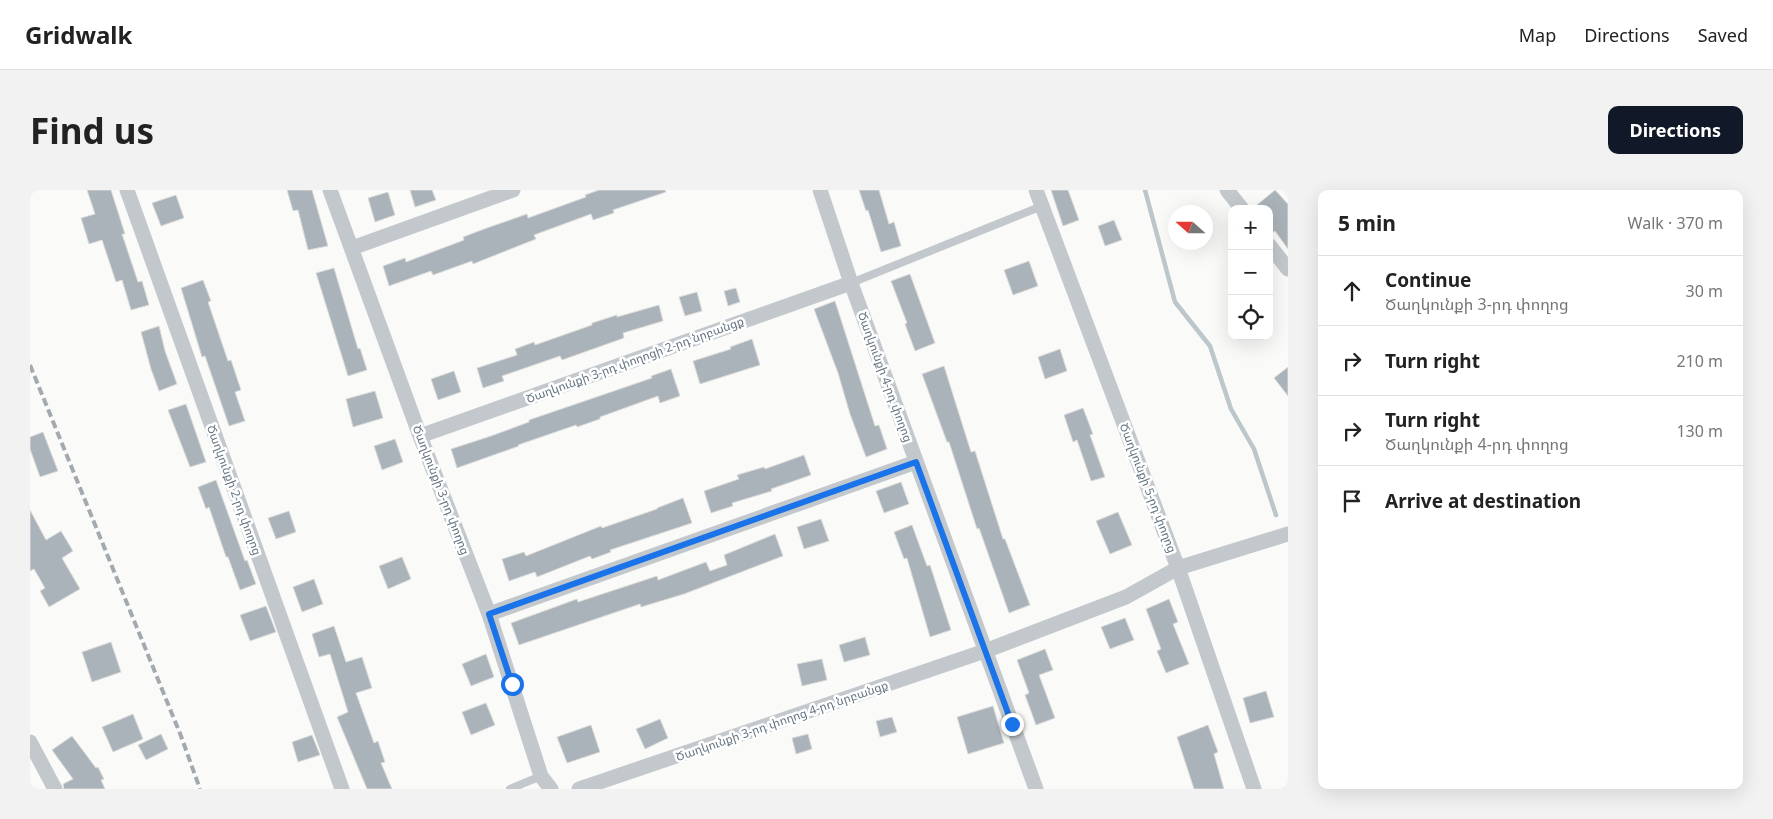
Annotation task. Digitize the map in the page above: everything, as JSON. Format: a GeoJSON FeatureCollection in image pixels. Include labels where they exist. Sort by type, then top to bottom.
{"type":"FeatureCollection","features":[{"type":"Feature","properties":{"kind":"street","name":"Ծաղկունքի 2-րդ փողոց"},"geometry":{"type":"LineString","coordinates":[[127,190],[342,789]]}},
{"type":"Feature","properties":{"kind":"street","name":"Ծաղկունքի 3-րդ փողոց"},"geometry":{"type":"LineString","coordinates":[[330,190],[420,436],[489,614],[540,776],[552,789]]}},
{"type":"Feature","properties":{"kind":"street"},"geometry":{"type":"LineString","coordinates":[[352,248],[514,190]]}},
{"type":"Feature","properties":{"kind":"street","name":"Ծաղկունքի 4-րդ փողոց"},"geometry":{"type":"LineString","coordinates":[[820,190],[851,283],[1036,789]]}},
{"type":"Feature","properties":{"kind":"street","name":"Ծաղկունքի 5-րդ փողոց"},"geometry":{"type":"LineString","coordinates":[[1036,190],[1178,568],[1254,789]]}},
{"type":"Feature","properties":{"kind":"street"},"geometry":{"type":"LineString","coordinates":[[1227,190],[1239,205]]}},
{"type":"Feature","properties":{"kind":"street"},"geometry":{"type":"LineString","coordinates":[[1273,250],[1288,269]]}},
{"type":"Feature","properties":{"kind":"street","name":"Ծաղկունքի 3-րդ փողոցի 2-րդ նրբանցք"},"geometry":{"type":"LineString","coordinates":[[420,436],[851,283]]}},
{"type":"Feature","properties":{"kind":"street"},"geometry":{"type":"LineString","coordinates":[[489,614],[916,462]]}},
{"type":"Feature","properties":{"kind":"street","name":"Ծաղկունքի 3-րդ փողոց 4-րդ նրբանցք"},"geometry":{"type":"LineString","coordinates":[[579,789],[985,651],[1126,597],[1178,568],[1288,534]]}},
{"type":"Feature","properties":{"kind":"street"},"geometry":{"type":"LineString","coordinates":[[30,742],[55,789]]}},
{"type":"Feature","properties":{"kind":"lane"},"geometry":{"type":"LineString","coordinates":[[851,283],[1042,206]]}},
{"type":"Feature","properties":{"kind":"lane"},"geometry":{"type":"LineString","coordinates":[[510,789],[540,776]]}},
{"type":"Feature","properties":{"kind":"building"},"geometry":{"type":"Polygon","coordinates":[[[87,190],[111,190],[125,234],[122,234],[138,282],[142,281],[149,305],[131,310],[122,280],[116,282],[102,240],[89,244],[81,218],[95,214],[87,190]]]}},
{"type":"Feature","properties":{"kind":"building"},"geometry":{"type":"Polygon","coordinates":[[[287,190],[312,190],[328,246],[308,250],[298,210],[293,211],[287,190]]]}},
{"type":"Feature","properties":{"kind":"building"},"geometry":{"type":"Polygon","coordinates":[[[410,190],[432,190],[436,200],[415,207],[410,190]]]}},
{"type":"Feature","properties":{"kind":"building"},"geometry":{"type":"Polygon","coordinates":[[[599,190],[665,190],[666,192],[613,210],[614,213],[593,220],[591,214],[534,235],[536,239],[473,264],[472,261],[433,275],[431,271],[389,286],[383,266],[405,258],[406,262],[464,240],[463,237],[484,229],[527,214],[528,218],[586,197],[585,195],[599,190]]]}},
{"type":"Feature","properties":{"kind":"building"},"geometry":{"type":"Polygon","coordinates":[[[859,190],[879,190],[889,224],[894,222],[901,246],[881,252],[868,210],[866,211],[859,190]]]}},
{"type":"Feature","properties":{"kind":"building"},"geometry":{"type":"Polygon","coordinates":[[[1051,190],[1068,190],[1079,220],[1063,226],[1051,190]]]}},
{"type":"Feature","properties":{"kind":"building"},"geometry":{"type":"Polygon","coordinates":[[[1275,190],[1288,204],[1288,249],[1275,231],[1273,232],[1273,205],[1257,205],[1275,190]]]}},
{"type":"Feature","properties":{"kind":"building"},"geometry":{"type":"Polygon","coordinates":[[[388,192],[395,215],[375,222],[368,198],[388,192]]]}},
{"type":"Feature","properties":{"kind":"building"},"geometry":{"type":"Polygon","coordinates":[[[176,195],[184,218],[161,226],[152,203],[176,195]]]}},
{"type":"Feature","properties":{"kind":"building"},"geometry":{"type":"Polygon","coordinates":[[[1114,220],[1122,240],[1105,246],[1098,226],[1114,220]]]}},
{"type":"Feature","properties":{"kind":"building"},"geometry":{"type":"Polygon","coordinates":[[[1029,261],[1038,286],[1013,295],[1004,270],[1029,261]]]}},
{"type":"Feature","properties":{"kind":"building"},"geometry":{"type":"Polygon","coordinates":[[[334,268],[358,349],[360,348],[367,370],[348,376],[316,273],[334,268]]]}},
{"type":"Feature","properties":{"kind":"building"},"geometry":{"type":"Polygon","coordinates":[[[910,274],[935,343],[915,351],[905,324],[907,323],[891,281],[910,274]]]}},
{"type":"Feature","properties":{"kind":"building"},"geometry":{"type":"Polygon","coordinates":[[[203,280],[211,301],[208,302],[228,361],[231,360],[241,390],[235,392],[245,421],[229,426],[205,356],[202,357],[181,288],[203,280]]]}},
{"type":"Feature","properties":{"kind":"building"},"geometry":{"type":"Polygon","coordinates":[[[736,288],[740,302],[728,306],[724,291],[736,288]]]}},
{"type":"Feature","properties":{"kind":"building"},"geometry":{"type":"Polygon","coordinates":[[[697,292],[702,311],[685,316],[679,297],[697,292]]]}},
{"type":"Feature","properties":{"kind":"building"},"geometry":{"type":"Polygon","coordinates":[[[835,301],[875,426],[879,425],[887,449],[866,457],[814,309],[835,301]]]}},
{"type":"Feature","properties":{"kind":"building"},"geometry":{"type":"Polygon","coordinates":[[[659,305],[663,321],[623,333],[624,338],[562,360],[560,356],[502,376],[504,381],[483,388],[477,368],[517,355],[515,349],[534,342],[535,345],[617,315],[617,317],[659,305]]]}},
{"type":"Feature","properties":{"kind":"building"},"geometry":{"type":"Polygon","coordinates":[[[159,326],[165,351],[177,384],[159,391],[141,332],[159,326]]]}},
{"type":"Feature","properties":{"kind":"building"},"geometry":{"type":"Polygon","coordinates":[[[752,339],[760,365],[700,384],[693,361],[731,349],[730,347],[752,339]]]}},
{"type":"Feature","properties":{"kind":"building"},"geometry":{"type":"Polygon","coordinates":[[[1060,349],[1067,371],[1045,379],[1038,357],[1060,349]]]}},
{"type":"Feature","properties":{"kind":"building"},"geometry":{"type":"Polygon","coordinates":[[[944,366],[971,452],[975,451],[1003,539],[1005,539],[1030,605],[1009,613],[979,528],[977,529],[949,442],[947,442],[922,374],[944,366]]]}},
{"type":"Feature","properties":{"kind":"building"},"geometry":{"type":"Polygon","coordinates":[[[1288,367],[1288,396],[1274,378],[1288,367]]]}},
{"type":"Feature","properties":{"kind":"building"},"geometry":{"type":"Polygon","coordinates":[[[671,369],[680,396],[660,403],[658,396],[600,417],[600,419],[577,427],[576,425],[457,468],[451,449],[652,378],[651,376],[671,369]]]}},
{"type":"Feature","properties":{"kind":"building"},"geometry":{"type":"Polygon","coordinates":[[[454,371],[461,392],[438,400],[431,379],[454,371]]]}},
{"type":"Feature","properties":{"kind":"building"},"geometry":{"type":"Polygon","coordinates":[[[375,391],[383,418],[353,427],[346,399],[375,391]]]}},
{"type":"Feature","properties":{"kind":"building"},"geometry":{"type":"Polygon","coordinates":[[[186,404],[206,462],[190,467],[168,410],[186,404]]]}},
{"type":"Feature","properties":{"kind":"building"},"geometry":{"type":"Polygon","coordinates":[[[1083,408],[1093,434],[1090,435],[1105,477],[1091,481],[1077,440],[1073,442],[1064,415],[1083,408]]]}},
{"type":"Feature","properties":{"kind":"building"},"geometry":{"type":"Polygon","coordinates":[[[43,432],[58,471],[40,477],[30,449],[30,437],[43,432]]]}},
{"type":"Feature","properties":{"kind":"building"},"geometry":{"type":"Polygon","coordinates":[[[395,439],[403,462],[382,470],[374,446],[395,439]]]}},
{"type":"Feature","properties":{"kind":"building"},"geometry":{"type":"Polygon","coordinates":[[[804,455],[811,475],[771,489],[772,491],[732,503],[733,506],[711,513],[704,491],[739,479],[737,475],[764,467],[765,469],[804,455]]]}},
{"type":"Feature","properties":{"kind":"building"},"geometry":{"type":"Polygon","coordinates":[[[216,480],[245,561],[247,560],[256,584],[240,590],[228,557],[226,557],[209,507],[206,509],[198,487],[216,480]]]}},
{"type":"Feature","properties":{"kind":"building"},"geometry":{"type":"Polygon","coordinates":[[[901,482],[909,504],[884,513],[876,491],[901,482]]]}},
{"type":"Feature","properties":{"kind":"building"},"geometry":{"type":"Polygon","coordinates":[[[683,498],[692,523],[610,550],[611,552],[592,559],[590,556],[537,577],[535,572],[509,581],[502,559],[524,552],[526,556],[601,526],[602,528],[683,498]]]}},
{"type":"Feature","properties":{"kind":"building"},"geometry":{"type":"Polygon","coordinates":[[[30,510],[46,540],[61,531],[73,551],[62,558],[80,589],[49,607],[40,591],[45,588],[34,569],[30,571],[30,510]]]}},
{"type":"Feature","properties":{"kind":"building"},"geometry":{"type":"Polygon","coordinates":[[[289,511],[296,532],[276,539],[268,518],[289,511]]]}},
{"type":"Feature","properties":{"kind":"building"},"geometry":{"type":"Polygon","coordinates":[[[1118,512],[1132,545],[1110,554],[1096,521],[1118,512]]]}},
{"type":"Feature","properties":{"kind":"building"},"geometry":{"type":"Polygon","coordinates":[[[821,519],[829,541],[804,549],[797,527],[821,519]]]}},
{"type":"Feature","properties":{"kind":"building"},"geometry":{"type":"Polygon","coordinates":[[[912,525],[927,566],[930,565],[951,630],[930,637],[907,558],[904,559],[894,532],[912,525]]]}},
{"type":"Feature","properties":{"kind":"building"},"geometry":{"type":"Polygon","coordinates":[[[775,534],[783,556],[684,594],[641,607],[640,604],[519,645],[511,623],[577,599],[578,602],[657,576],[658,580],[706,562],[710,571],[727,565],[724,555],[775,534]]]}},
{"type":"Feature","properties":{"kind":"building"},"geometry":{"type":"Polygon","coordinates":[[[402,557],[411,579],[388,589],[379,566],[402,557]]]}},
{"type":"Feature","properties":{"kind":"building"},"geometry":{"type":"Polygon","coordinates":[[[314,579],[323,604],[302,612],[293,587],[314,579]]]}},
{"type":"Feature","properties":{"kind":"building"},"geometry":{"type":"Polygon","coordinates":[[[1169,599],[1178,622],[1173,624],[1189,664],[1166,673],[1157,651],[1161,649],[1146,609],[1169,599]]]}},
{"type":"Feature","properties":{"kind":"building"},"geometry":{"type":"Polygon","coordinates":[[[266,606],[276,632],[250,641],[240,615],[266,606]]]}},
{"type":"Feature","properties":{"kind":"building"},"geometry":{"type":"Polygon","coordinates":[[[1125,618],[1134,640],[1110,649],[1101,627],[1125,618]]]}},
{"type":"Feature","properties":{"kind":"building"},"geometry":{"type":"Polygon","coordinates":[[[334,626],[346,662],[362,657],[372,688],[356,693],[374,743],[378,741],[385,762],[381,763],[392,789],[367,789],[337,717],[348,712],[330,654],[319,657],[312,634],[334,626]]]}},
{"type":"Feature","properties":{"kind":"building"},"geometry":{"type":"Polygon","coordinates":[[[865,637],[870,655],[844,662],[839,645],[865,637]]]}},
{"type":"Feature","properties":{"kind":"building"},"geometry":{"type":"Polygon","coordinates":[[[111,642],[121,672],[92,682],[82,652],[111,642]]]}},
{"type":"Feature","properties":{"kind":"building"},"geometry":{"type":"Polygon","coordinates":[[[1045,649],[1053,670],[1039,675],[1055,718],[1036,725],[1025,695],[1029,693],[1017,660],[1045,649]]]}},
{"type":"Feature","properties":{"kind":"building"},"geometry":{"type":"Polygon","coordinates":[[[486,654],[494,677],[471,686],[462,664],[486,654]]]}},
{"type":"Feature","properties":{"kind":"building"},"geometry":{"type":"Polygon","coordinates":[[[822,659],[827,680],[802,686],[797,664],[822,659]]]}},
{"type":"Feature","properties":{"kind":"building"},"geometry":{"type":"Polygon","coordinates":[[[1266,691],[1274,717],[1250,723],[1243,698],[1266,691]]]}},
{"type":"Feature","properties":{"kind":"building"},"geometry":{"type":"Polygon","coordinates":[[[486,703],[495,725],[471,735],[462,712],[486,703]]]}},
{"type":"Feature","properties":{"kind":"building"},"geometry":{"type":"Polygon","coordinates":[[[993,706],[1004,743],[968,754],[957,717],[993,706]]]}},
{"type":"Feature","properties":{"kind":"building"},"geometry":{"type":"Polygon","coordinates":[[[133,714],[143,739],[113,752],[102,727],[133,714]]]}},
{"type":"Feature","properties":{"kind":"building"},"geometry":{"type":"Polygon","coordinates":[[[892,717],[897,732],[880,737],[876,721],[892,717]]]}},
{"type":"Feature","properties":{"kind":"building"},"geometry":{"type":"Polygon","coordinates":[[[660,719],[668,738],[645,749],[636,729],[660,719]]]}},
{"type":"Feature","properties":{"kind":"building"},"geometry":{"type":"Polygon","coordinates":[[[591,725],[600,752],[567,763],[557,737],[591,725]]]}},
{"type":"Feature","properties":{"kind":"building"},"geometry":{"type":"Polygon","coordinates":[[[1208,725],[1218,752],[1214,754],[1224,789],[1194,789],[1177,737],[1208,725]]]}},
{"type":"Feature","properties":{"kind":"building"},"geometry":{"type":"Polygon","coordinates":[[[161,734],[168,749],[146,760],[138,745],[161,734]]]}},
{"type":"Feature","properties":{"kind":"building"},"geometry":{"type":"Polygon","coordinates":[[[808,734],[812,749],[796,754],[792,738],[808,734]]]}},
{"type":"Feature","properties":{"kind":"building"},"geometry":{"type":"Polygon","coordinates":[[[312,735],[320,755],[298,762],[292,742],[312,735]]]}},
{"type":"Feature","properties":{"kind":"building"},"geometry":{"type":"Polygon","coordinates":[[[72,736],[96,768],[98,767],[104,779],[101,780],[105,789],[64,789],[63,784],[73,779],[52,750],[72,736]]]}},
{"type":"Feature","properties":{"kind":"waterway"},"geometry":{"type":"LineString","coordinates":[[1145,190],[1175,302],[1210,346],[1231,409],[1254,449],[1276,515]]}},
{"type":"Feature","properties":{"kind":"railway"},"geometry":{"type":"LineString","coordinates":[[30,365],[181,736],[200,789]]}},
{"type":"Feature","properties":{"kind":"route"},"geometry":{"type":"LineString","coordinates":[[512,684],[489,614],[916,462],[1012,724]]}}]}
